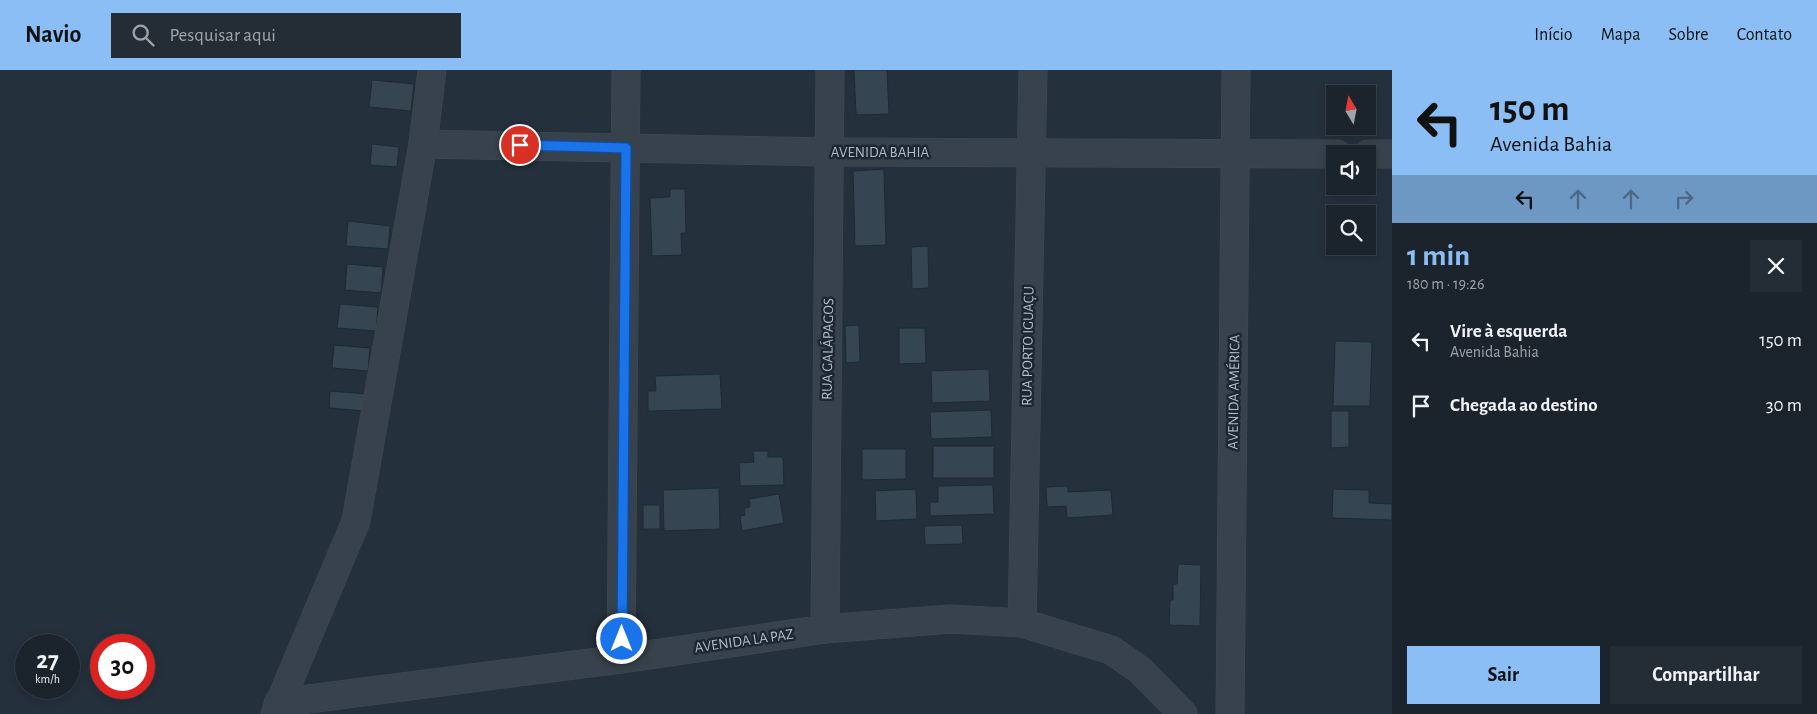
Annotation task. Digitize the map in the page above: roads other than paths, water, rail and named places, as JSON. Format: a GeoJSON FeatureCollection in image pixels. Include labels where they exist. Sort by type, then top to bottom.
{"type":"FeatureCollection","features":[{"type":"Feature","properties":{"kind":"street"},"geometry":{"type":"LineString","coordinates":[[277,708],[356,522],[423,144],[432,70]]}},
{"type":"Feature","properties":{"kind":"street"},"geometry":{"type":"LineString","coordinates":[[622,659],[626,70]]}},
{"type":"Feature","properties":{"kind":"street","name":"RUA GALÁPAGOS"},"geometry":{"type":"LineString","coordinates":[[825,629],[830,70]]}},
{"type":"Feature","properties":{"kind":"street","name":"RUA PORTO IGUAÇU"},"geometry":{"type":"LineString","coordinates":[[1022,622],[1033,70]]}},
{"type":"Feature","properties":{"kind":"street","name":"AVENIDA AMÉRICA"},"geometry":{"type":"LineString","coordinates":[[1230,714],[1236,70]]}},
{"type":"Feature","properties":{"kind":"street","name":"AVENIDA BAHIA"},"geometry":{"type":"LineString","coordinates":[[423,144],[830,152],[1326,154]]}},
{"type":"Feature","properties":{"kind":"street"},"geometry":{"type":"LineString","coordinates":[[1376,154],[1392,154]]}},
{"type":"Feature","properties":{"kind":"street","name":"AVENIDA LA PAZ"},"geometry":{"type":"LineString","coordinates":[[277,708],[825,629],[930,620],[1022,622],[1111,650],[1140,670],[1183,714]]}}]}
